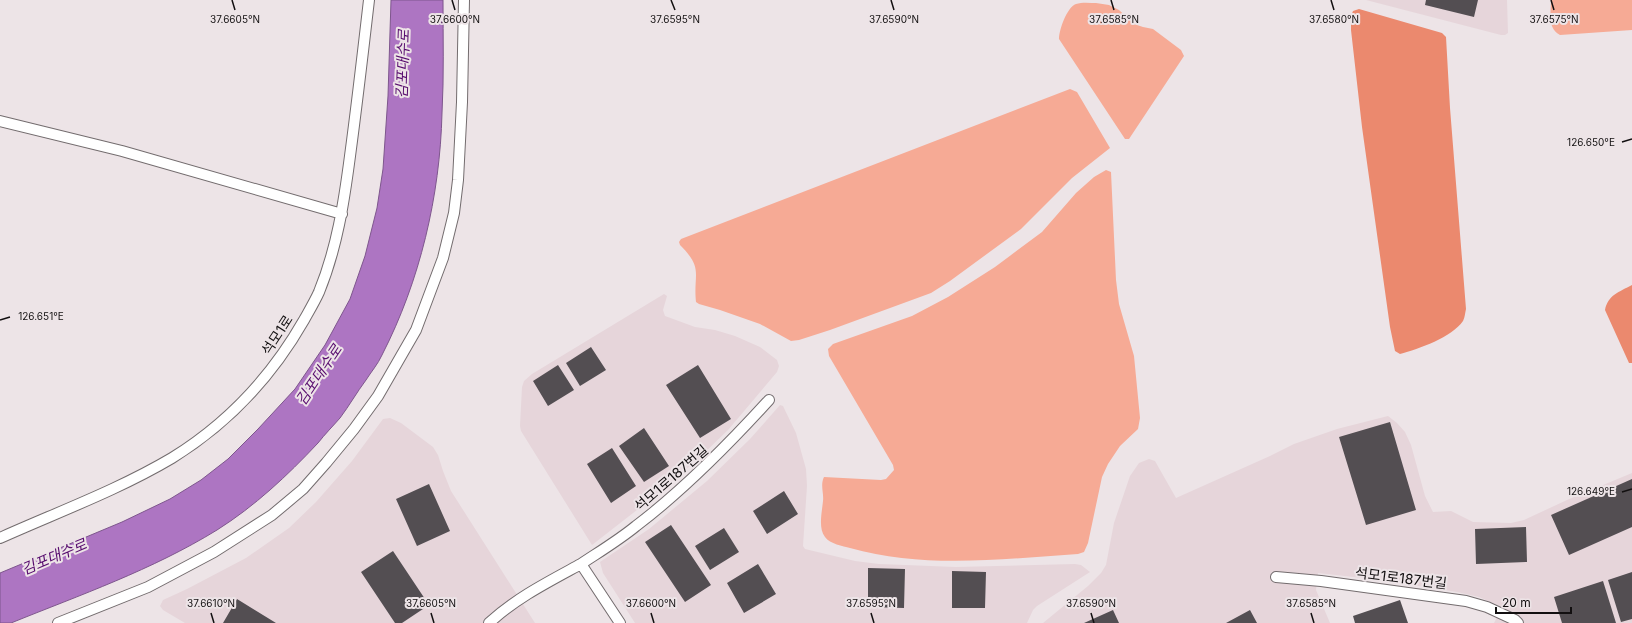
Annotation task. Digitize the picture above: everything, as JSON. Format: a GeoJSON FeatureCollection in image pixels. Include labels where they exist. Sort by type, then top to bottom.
{"type":"FeatureCollection","features":[{"type":"Feature","properties":{"kind":"lane","name":"석모1로"},"geometry":{"type":"LineString","coordinates":[[0,538],[115,488],[173,457],[220,423],[249,396],[280,359],[318,293],[329,264],[342,214],[356,116],[369,0]]}},
{"type":"Feature","properties":{"kind":"lane"},"geometry":{"type":"LineString","coordinates":[[58,623],[148,586],[214,552],[272,515],[303,489],[326,464],[378,396],[397,365],[418,324],[443,258],[454,213],[458,180],[462,102],[464,0]]}},
{"type":"Feature","properties":{"kind":"lane"},"geometry":{"type":"LineString","coordinates":[[0,121],[122,151],[342,214]]}},
{"type":"Feature","properties":{"kind":"lane","name":"석모1로187번길"},"geometry":{"type":"LineString","coordinates":[[489,623],[504,609],[529,592],[581,564],[637,526],[699,473],[722,451],[769,400]]}},
{"type":"Feature","properties":{"kind":"lane"},"geometry":{"type":"LineString","coordinates":[[581,564],[620,623]]}},
{"type":"Feature","properties":{"kind":"lane","name":"석모1로187번길"},"geometry":{"type":"LineString","coordinates":[[1276,577],[1321,581],[1466,600],[1487,607],[1518,623]]}},
{"type":"Feature","properties":{"kind":"shaded area"},"geometry":{"type":"Polygon","coordinates":[[[1366,0],[1507,0],[1508,33],[1501,35],[1366,0]]]}},
{"type":"Feature","properties":{"kind":"shaded area"},"geometry":{"type":"Polygon","coordinates":[[[1551,0],[1632,0],[1632,30],[1560,35],[1551,24],[1551,0]]]}},
{"type":"Feature","properties":{"kind":"shaded area"},"geometry":{"type":"Polygon","coordinates":[[[1081,3],[1109,5],[1119,10],[1134,24],[1153,29],[1181,50],[1184,56],[1129,139],[1125,139],[1059,39],[1060,30],[1064,19],[1073,6],[1081,3]]]}},
{"type":"Feature","properties":{"kind":"shaded area"},"geometry":{"type":"Polygon","coordinates":[[[1359,9],[1442,33],[1446,37],[1450,108],[1466,309],[1465,316],[1458,327],[1443,337],[1425,346],[1400,354],[1395,351],[1390,327],[1362,127],[1351,30],[1351,16],[1353,11],[1359,9]]]}},
{"type":"Feature","properties":{"kind":"shaded area"},"geometry":{"type":"Polygon","coordinates":[[[1070,89],[1077,92],[1110,148],[1072,178],[1021,229],[950,281],[931,293],[830,330],[799,340],[791,341],[760,324],[696,302],[695,266],[680,245],[679,242],[681,239],[1070,89]]]}},
{"type":"Feature","properties":{"kind":"shaded area"},"geometry":{"type":"Polygon","coordinates":[[[1106,170],[1111,172],[1116,280],[1119,304],[1134,356],[1140,418],[1138,429],[1120,446],[1108,464],[1102,477],[1088,543],[1084,552],[1078,554],[992,560],[934,560],[878,554],[833,543],[827,539],[823,533],[821,525],[823,498],[822,483],[824,477],[881,480],[886,479],[894,470],[893,465],[829,356],[828,349],[833,344],[912,316],[948,297],[995,267],[1042,232],[1076,193],[1094,177],[1106,170]]]}},
{"type":"Feature","properties":{"kind":"shaded area"},"geometry":{"type":"Polygon","coordinates":[[[1632,285],[1632,363],[1629,363],[1605,310],[1611,297],[1632,285]]]}},
{"type":"Feature","properties":{"kind":"shaded area"},"geometry":{"type":"Polygon","coordinates":[[[664,294],[667,296],[663,310],[665,316],[695,327],[715,330],[735,336],[760,347],[777,360],[779,366],[777,372],[728,430],[698,459],[660,492],[592,545],[521,431],[522,387],[524,381],[532,374],[664,294]]]}},
{"type":"Feature","properties":{"kind":"shaded area"},"geometry":{"type":"Polygon","coordinates":[[[780,405],[783,406],[796,433],[806,469],[807,486],[803,546],[805,549],[855,561],[879,564],[956,567],[1075,564],[1081,565],[1090,572],[1037,606],[1033,610],[1027,623],[635,623],[603,573],[600,562],[649,529],[707,481],[750,439],[780,405]]]}},
{"type":"Feature","properties":{"kind":"shaded area"},"geometry":{"type":"Polygon","coordinates":[[[1388,416],[1405,432],[1411,445],[1425,496],[1433,512],[1451,511],[1473,522],[1511,523],[1524,520],[1632,473],[1632,623],[1494,623],[1502,607],[1479,597],[1457,592],[1380,580],[1318,573],[1316,590],[1330,623],[1043,623],[1088,586],[1101,573],[1106,565],[1114,523],[1130,476],[1139,463],[1149,459],[1155,461],[1176,498],[1294,444],[1337,429],[1388,416]]]}},
{"type":"Feature","properties":{"kind":"shaded area"},"geometry":{"type":"Polygon","coordinates":[[[390,418],[401,423],[433,447],[438,455],[451,491],[535,623],[185,623],[163,610],[160,606],[163,600],[246,558],[289,528],[316,502],[352,461],[383,419],[390,418]]]}},
{"type":"Feature","properties":{"kind":"water","name":"김포대수로"},"geometry":{"type":"Polygon","coordinates":[[[391,0],[443,0],[443,99],[437,175],[426,237],[407,298],[379,362],[340,418],[318,443],[270,490],[231,521],[192,544],[141,570],[11,623],[0,623],[0,573],[122,522],[170,499],[201,480],[228,459],[295,389],[325,345],[350,299],[365,256],[377,208],[383,169],[388,96],[391,0]]]}},
{"type":"Feature","properties":{"kind":"building"},"geometry":{"type":"Polygon","coordinates":[[[1426,0],[1478,0],[1474,17],[1425,5],[1426,0]]]}},
{"type":"Feature","properties":{"kind":"building"},"geometry":{"type":"Polygon","coordinates":[[[591,347],[606,370],[580,386],[566,363],[591,347]]]}},
{"type":"Feature","properties":{"kind":"building"},"geometry":{"type":"Polygon","coordinates":[[[558,365],[574,390],[548,406],[533,381],[558,365]]]}},
{"type":"Feature","properties":{"kind":"building"},"geometry":{"type":"Polygon","coordinates":[[[698,365],[731,419],[700,438],[666,385],[698,365]]]}},
{"type":"Feature","properties":{"kind":"building"},"geometry":{"type":"Polygon","coordinates":[[[1390,422],[1416,510],[1366,525],[1339,437],[1390,422]]]}},
{"type":"Feature","properties":{"kind":"building"},"geometry":{"type":"Polygon","coordinates":[[[644,428],[669,466],[644,482],[619,446],[644,428]]]}},
{"type":"Feature","properties":{"kind":"building"},"geometry":{"type":"Polygon","coordinates":[[[612,448],[636,486],[611,503],[587,464],[612,448]]]}},
{"type":"Feature","properties":{"kind":"building"},"geometry":{"type":"Polygon","coordinates":[[[1632,479],[1632,527],[1569,555],[1551,515],[1632,479]]]}},
{"type":"Feature","properties":{"kind":"building"},"geometry":{"type":"Polygon","coordinates":[[[429,484],[450,531],[417,546],[396,499],[429,484]]]}},
{"type":"Feature","properties":{"kind":"building"},"geometry":{"type":"Polygon","coordinates":[[[784,491],[798,514],[767,534],[753,511],[784,491]]]}},
{"type":"Feature","properties":{"kind":"building"},"geometry":{"type":"Polygon","coordinates":[[[671,525],[711,585],[685,602],[645,542],[671,525]]]}},
{"type":"Feature","properties":{"kind":"building"},"geometry":{"type":"Polygon","coordinates":[[[1526,527],[1527,562],[1476,564],[1475,529],[1526,527]]]}},
{"type":"Feature","properties":{"kind":"building"},"geometry":{"type":"Polygon","coordinates":[[[724,528],[739,552],[710,570],[695,546],[724,528]]]}},
{"type":"Feature","properties":{"kind":"building"},"geometry":{"type":"Polygon","coordinates":[[[393,551],[429,605],[402,623],[395,623],[361,572],[393,551]]]}},
{"type":"Feature","properties":{"kind":"building"},"geometry":{"type":"Polygon","coordinates":[[[758,564],[776,594],[744,613],[727,583],[758,564]]]}},
{"type":"Feature","properties":{"kind":"building"},"geometry":{"type":"Polygon","coordinates":[[[868,568],[905,569],[904,608],[868,607],[868,568]]]}},
{"type":"Feature","properties":{"kind":"building"},"geometry":{"type":"Polygon","coordinates":[[[952,571],[986,572],[985,608],[952,608],[952,571]]]}},
{"type":"Feature","properties":{"kind":"building"},"geometry":{"type":"Polygon","coordinates":[[[1632,572],[1632,619],[1621,622],[1608,580],[1632,572]]]}},
{"type":"Feature","properties":{"kind":"building"},"geometry":{"type":"Polygon","coordinates":[[[1603,581],[1616,623],[1562,623],[1554,597],[1603,581]]]}},
{"type":"Feature","properties":{"kind":"building"},"geometry":{"type":"Polygon","coordinates":[[[237,599],[276,623],[223,623],[237,599]]]}},
{"type":"Feature","properties":{"kind":"building"},"geometry":{"type":"Polygon","coordinates":[[[1400,600],[1408,623],[1355,623],[1353,616],[1400,600]]]}},
{"type":"Feature","properties":{"kind":"building"},"geometry":{"type":"Polygon","coordinates":[[[1113,610],[1119,623],[1084,623],[1113,610]]]}},
{"type":"Feature","properties":{"kind":"building"},"geometry":{"type":"Polygon","coordinates":[[[1250,610],[1257,623],[1226,623],[1250,610]]]}}]}
